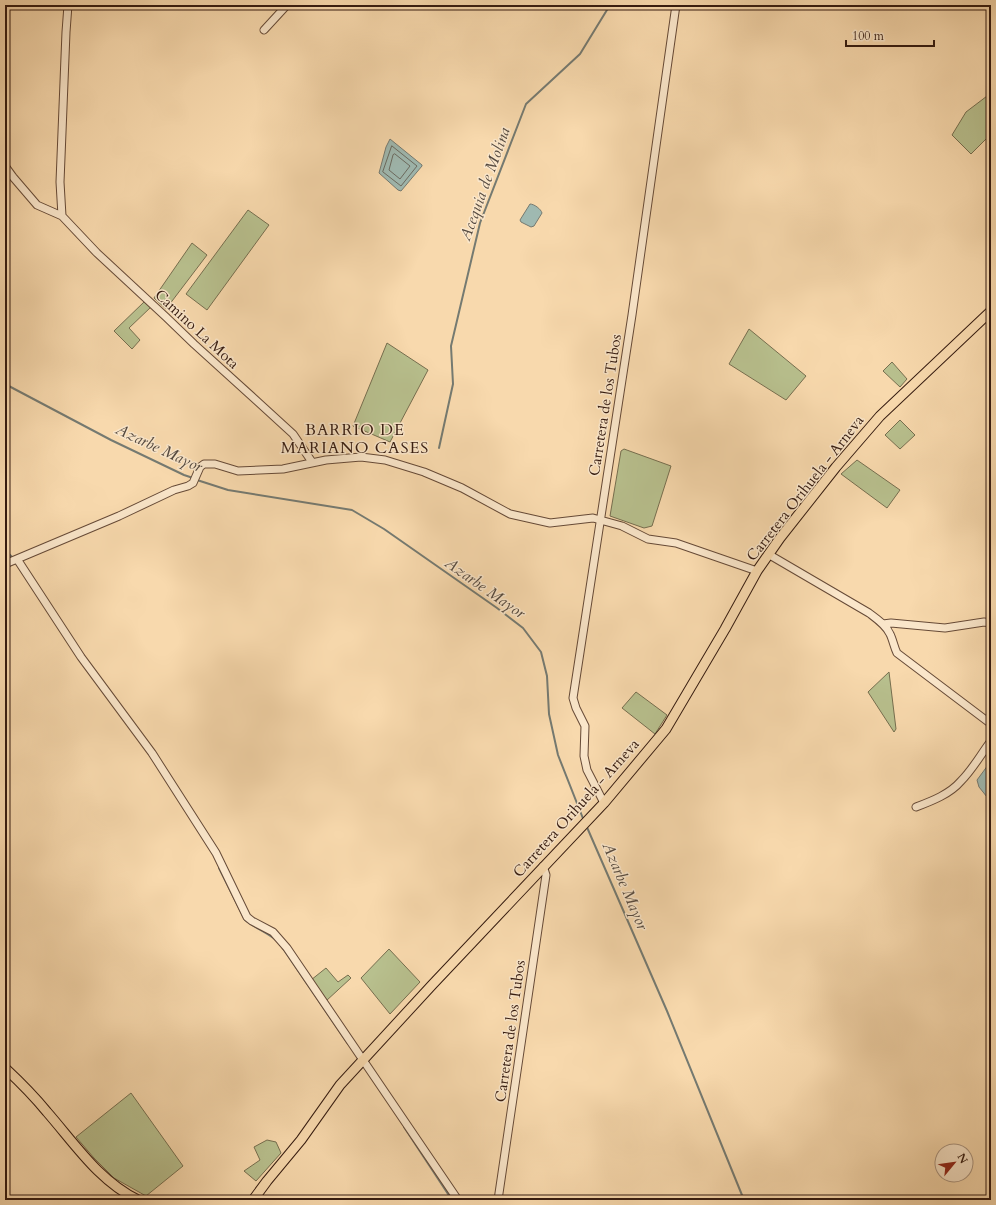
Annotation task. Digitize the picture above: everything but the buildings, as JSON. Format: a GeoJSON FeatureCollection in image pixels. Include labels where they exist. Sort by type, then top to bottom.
{"type":"FeatureCollection","features":[{"type":"Feature","properties":{"kind":"main road","name":"Carretera Orihuela - Arneva"},"geometry":{"type":"LineString","coordinates":[[253,1200],[267,1180],[301,1140],[340,1084],[543,866],[604,804],[666,729],[725,629],[757,570],[836,467],[880,416],[991,311]]}},
{"type":"Feature","properties":{"kind":"main road"},"geometry":{"type":"LineString","coordinates":[[5,1068],[30,1093],[106,1180],[124,1193],[138,1200]]}},
{"type":"Feature","properties":{"kind":"street"},"geometry":{"type":"LineString","coordinates":[[5,166],[37,204],[62,216],[60,182],[68,5]]}},
{"type":"Feature","properties":{"kind":"street"},"geometry":{"type":"LineString","coordinates":[[264,30],[287,5]]}},
{"type":"Feature","properties":{"kind":"street","name":"Carretera de los Tubos"},"geometry":{"type":"LineString","coordinates":[[604,804],[587,770],[584,756],[585,726],[573,698],[601,520],[676,5]]}},
{"type":"Feature","properties":{"kind":"street","name":"Camino La Mota"},"geometry":{"type":"LineString","coordinates":[[62,216],[97,253],[293,434],[312,462]]}},
{"type":"Feature","properties":{"kind":"street"},"geometry":{"type":"LineString","coordinates":[[5,564],[119,516],[163,494],[193,483],[200,468],[204,464],[209,463],[238,471],[283,469],[312,462],[361,457],[385,460],[441,479],[462,488],[510,514],[550,524],[584,518],[593,518],[622,526],[648,539],[676,543],[757,570]]}},
{"type":"Feature","properties":{"kind":"street"},"geometry":{"type":"LineString","coordinates":[[768,554],[869,613],[883,624],[891,635],[893,646],[897,653],[991,724]]}},
{"type":"Feature","properties":{"kind":"street"},"geometry":{"type":"LineString","coordinates":[[18,559],[81,657],[152,753],[208,840],[216,853],[247,917],[273,932],[286,948],[361,1061],[458,1200]]}},
{"type":"Feature","properties":{"kind":"street"},"geometry":{"type":"LineString","coordinates":[[883,624],[891,623],[946,628],[984,622],[991,623]]}},
{"type":"Feature","properties":{"kind":"street"},"geometry":{"type":"LineString","coordinates":[[916,807],[945,794],[961,782],[991,741]]}},
{"type":"Feature","properties":{"kind":"street","name":"Carretera de los Tubos"},"geometry":{"type":"LineString","coordinates":[[498,1200],[546,875],[543,866]]}},
{"type":"Feature","properties":{"kind":"green space"},"geometry":{"type":"Polygon","coordinates":[[[991,93],[991,130],[988,133],[989,136],[971,154],[952,135],[966,112],[991,93]]]}},
{"type":"Feature","properties":{"kind":"green space"},"geometry":{"type":"Polygon","coordinates":[[[248,210],[269,225],[207,310],[186,294],[248,210]]]}},
{"type":"Feature","properties":{"kind":"green space"},"geometry":{"type":"Polygon","coordinates":[[[192,243],[207,255],[166,309],[154,298],[192,243]]]}},
{"type":"Feature","properties":{"kind":"green space"},"geometry":{"type":"Polygon","coordinates":[[[144,302],[151,307],[129,328],[140,340],[132,349],[114,331],[144,302]]]}},
{"type":"Feature","properties":{"kind":"green space"},"geometry":{"type":"Polygon","coordinates":[[[749,329],[806,376],[786,400],[729,364],[749,329]]]}},
{"type":"Feature","properties":{"kind":"green space"},"geometry":{"type":"Polygon","coordinates":[[[387,343],[428,370],[390,442],[353,426],[387,343]]]}},
{"type":"Feature","properties":{"kind":"green space"},"geometry":{"type":"Polygon","coordinates":[[[892,362],[907,379],[900,387],[883,371],[892,362]]]}},
{"type":"Feature","properties":{"kind":"green space"},"geometry":{"type":"Polygon","coordinates":[[[900,420],[915,435],[900,449],[885,435],[900,420]]]}},
{"type":"Feature","properties":{"kind":"green space"},"geometry":{"type":"Polygon","coordinates":[[[624,449],[671,466],[652,526],[644,528],[610,516],[621,451],[624,449]]]}},
{"type":"Feature","properties":{"kind":"green space"},"geometry":{"type":"Polygon","coordinates":[[[857,460],[900,490],[887,508],[841,474],[857,460]]]}},
{"type":"Feature","properties":{"kind":"green space"},"geometry":{"type":"Polygon","coordinates":[[[889,672],[896,729],[894,732],[868,692],[889,672]]]}},
{"type":"Feature","properties":{"kind":"green space"},"geometry":{"type":"Polygon","coordinates":[[[636,692],[667,715],[655,734],[622,708],[636,692]]]}},
{"type":"Feature","properties":{"kind":"green space"},"geometry":{"type":"Polygon","coordinates":[[[389,949],[420,982],[390,1014],[361,978],[389,949]]]}},
{"type":"Feature","properties":{"kind":"green space"},"geometry":{"type":"Polygon","coordinates":[[[326,968],[338,982],[348,975],[351,978],[326,1001],[311,980],[326,968]]]}},
{"type":"Feature","properties":{"kind":"green space"},"geometry":{"type":"Polygon","coordinates":[[[131,1093],[183,1166],[146,1196],[114,1178],[76,1137],[131,1093]]]}},
{"type":"Feature","properties":{"kind":"green space"},"geometry":{"type":"Polygon","coordinates":[[[267,1140],[276,1142],[281,1153],[256,1181],[244,1171],[260,1160],[254,1147],[267,1140]]]}},
{"type":"Feature","properties":{"kind":"water"},"geometry":{"type":"Polygon","coordinates":[[[390,139],[422,165],[401,191],[379,173],[386,147],[390,139]]]}},
{"type":"Feature","properties":{"kind":"water"},"geometry":{"type":"Polygon","coordinates":[[[530,204],[537,207],[542,213],[534,226],[531,227],[520,220],[530,204]]]}},
{"type":"Feature","properties":{"kind":"water"},"geometry":{"type":"Polygon","coordinates":[[[991,761],[991,802],[979,787],[977,780],[991,761]]]}},
{"type":"Feature","properties":{"kind":"waterway","name":"Acequia de Molina"},"geometry":{"type":"LineString","coordinates":[[439,448],[453,384],[451,346],[480,223],[526,104],[580,54],[610,5]]}},
{"type":"Feature","properties":{"kind":"waterway","name":"Azarbe Mayor"},"geometry":{"type":"LineString","coordinates":[[5,384],[111,440],[193,478]]}},
{"type":"Feature","properties":{"kind":"waterway","name":"Azarbe Mayor"},"geometry":{"type":"LineString","coordinates":[[197,480],[228,490],[352,510],[384,529],[497,608],[523,628],[541,652],[547,676],[549,714],[558,755],[584,821]]}},
{"type":"Feature","properties":{"kind":"waterway"},"geometry":{"type":"LineString","coordinates":[[5,550],[13,558]]}},
{"type":"Feature","properties":{"kind":"waterway","name":"Azarbe Mayor"},"geometry":{"type":"LineString","coordinates":[[586,825],[667,1011],[744,1200]]}},
{"type":"Feature","properties":{"kind":"waterway"},"geometry":{"type":"LineString","coordinates":[[219,868],[245,920],[276,940]]}},
{"type":"Feature","properties":{"kind":"waterway"},"geometry":{"type":"LineString","coordinates":[[282,947],[348,1044]]}},
{"type":"Feature","properties":{"kind":"waterway"},"geometry":{"type":"LineString","coordinates":[[404,1127],[452,1200]]}},
{"type":"Feature","properties":{"kind":"district","name":"BARRIO DE MARIANO CASES"},"geometry":{"type":"Point","coordinates":[355,439]}}]}
